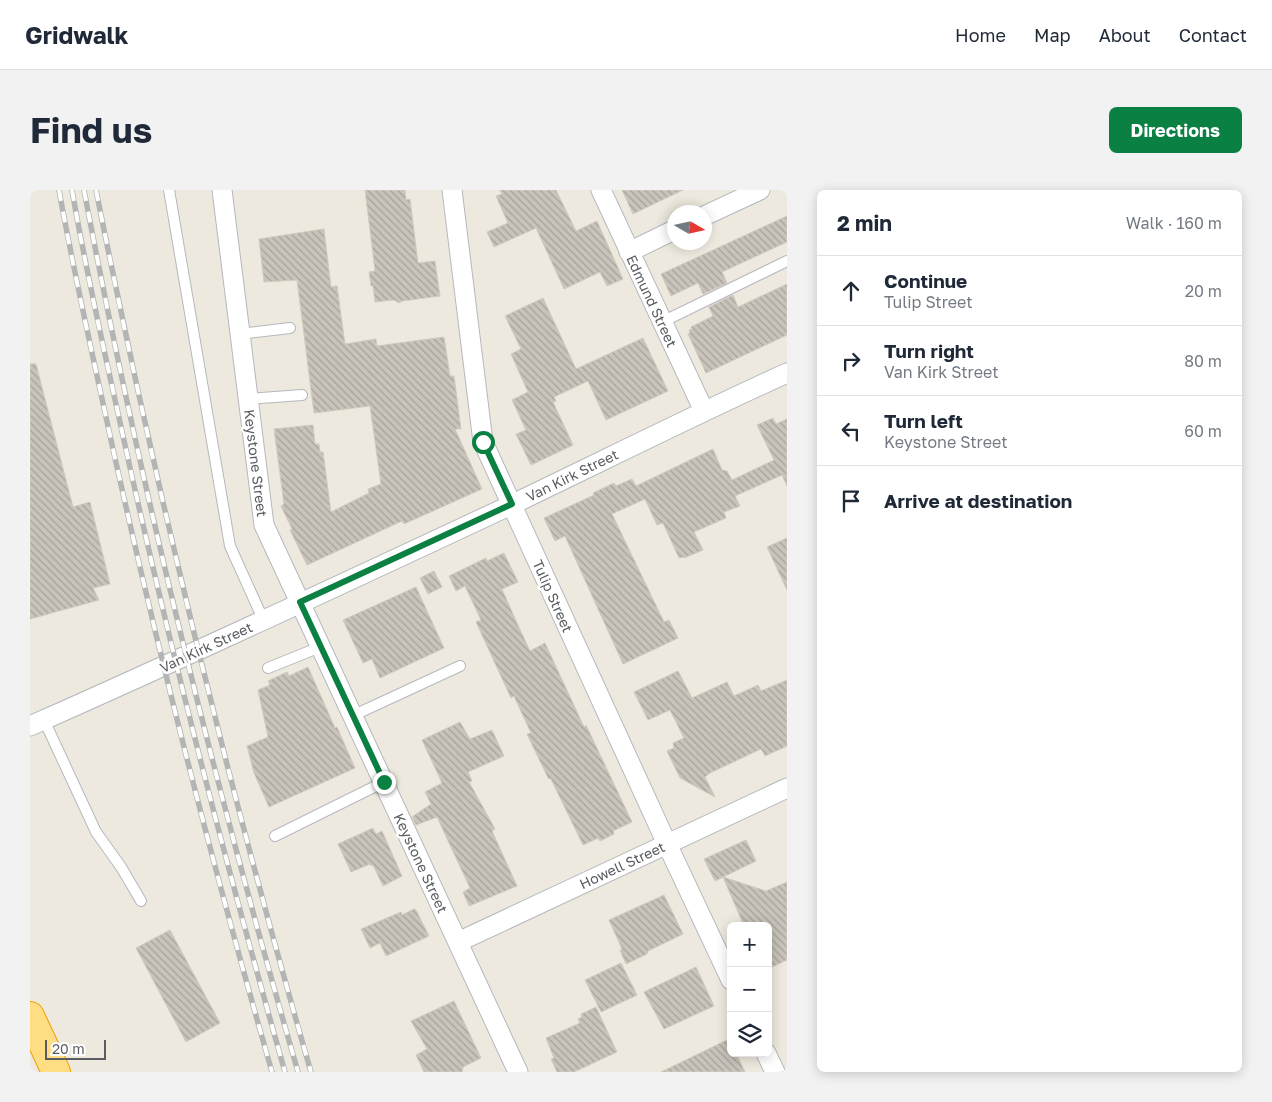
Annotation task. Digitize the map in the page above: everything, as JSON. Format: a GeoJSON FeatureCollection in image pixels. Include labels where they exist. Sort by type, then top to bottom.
{"type":"FeatureCollection","features":[{"type":"Feature","properties":{"kind":"highway"},"geometry":{"type":"LineString","coordinates":[[30,1016],[56,1072]]}},
{"type":"Feature","properties":{"kind":"street","name":"Keystone Street"},"geometry":{"type":"LineString","coordinates":[[222,190],[264,525],[518,1072]]}},
{"type":"Feature","properties":{"kind":"street","name":"Tulip Street"},"geometry":{"type":"LineString","coordinates":[[452,190],[483,442],[727,972]]}},
{"type":"Feature","properties":{"kind":"street","name":"Edmund Street"},"geometry":{"type":"LineString","coordinates":[[601,190],[704,411]]}},
{"type":"Feature","properties":{"kind":"street"},"geometry":{"type":"LineString","coordinates":[[712,212],[760,190]]}},
{"type":"Feature","properties":{"kind":"street"},"geometry":{"type":"LineString","coordinates":[[629,252],[667,233]]}},
{"type":"Feature","properties":{"kind":"street","name":"Van Kirk Street"},"geometry":{"type":"LineString","coordinates":[[37,723],[145,675],[512,504],[787,373]]}},
{"type":"Feature","properties":{"kind":"street","name":"Howell Street"},"geometry":{"type":"LineString","coordinates":[[458,942],[787,788]]}},
{"type":"Feature","properties":{"kind":"street"},"geometry":{"type":"LineString","coordinates":[[768,1057],[775,1072]]}},
{"type":"Feature","properties":{"kind":"lane"},"geometry":{"type":"LineString","coordinates":[[169,190],[230,546],[263,620]]}},
{"type":"Feature","properties":{"kind":"lane"},"geometry":{"type":"LineString","coordinates":[[662,322],[787,261]]}},
{"type":"Feature","properties":{"kind":"lane"},"geometry":{"type":"LineString","coordinates":[[240,334],[290,328]]}},
{"type":"Feature","properties":{"kind":"lane"},"geometry":{"type":"LineString","coordinates":[[248,399],[302,395]]}},
{"type":"Feature","properties":{"kind":"lane"},"geometry":{"type":"LineString","coordinates":[[268,668],[320,647]]}},
{"type":"Feature","properties":{"kind":"lane"},"geometry":{"type":"LineString","coordinates":[[352,716],[460,666]]}},
{"type":"Feature","properties":{"kind":"lane"},"geometry":{"type":"LineString","coordinates":[[37,723],[96,832],[121,867],[140,902]]}},
{"type":"Feature","properties":{"kind":"lane"},"geometry":{"type":"LineString","coordinates":[[275,836],[384,782]]}},
{"type":"Feature","properties":{"kind":"building"},"geometry":{"type":"Polygon","coordinates":[[[365,190],[405,190],[406,200],[410,199],[418,263],[435,261],[440,296],[399,303],[394,300],[375,302],[369,272],[375,271],[365,190]]]}},
{"type":"Feature","properties":{"kind":"building"},"geometry":{"type":"Polygon","coordinates":[[[500,190],[556,190],[576,231],[597,221],[623,279],[607,286],[600,272],[564,289],[536,228],[494,247],[487,232],[508,223],[496,196],[502,194],[500,190]]]}},
{"type":"Feature","properties":{"kind":"building"},"geometry":{"type":"Polygon","coordinates":[[[622,190],[683,190],[633,214],[622,190]]]}},
{"type":"Feature","properties":{"kind":"building"},"geometry":{"type":"Polygon","coordinates":[[[787,216],[787,242],[722,272],[727,283],[703,294],[698,283],[671,296],[661,274],[787,216]]]}},
{"type":"Feature","properties":{"kind":"building"},"geometry":{"type":"Polygon","coordinates":[[[324,229],[331,287],[337,286],[345,344],[376,339],[377,346],[444,337],[450,376],[454,376],[461,429],[455,429],[482,489],[404,524],[402,521],[307,565],[281,506],[284,504],[274,429],[313,425],[315,444],[319,444],[320,452],[323,452],[331,512],[369,493],[368,489],[381,484],[370,406],[314,413],[297,280],[264,282],[259,239],[324,229]]]}},
{"type":"Feature","properties":{"kind":"building"},"geometry":{"type":"Polygon","coordinates":[[[787,284],[787,335],[706,373],[688,334],[690,333],[689,330],[692,329],[691,327],[713,316],[709,307],[733,295],[738,307],[787,284]]]}},
{"type":"Feature","properties":{"kind":"building"},"geometry":{"type":"Polygon","coordinates":[[[543,298],[576,369],[643,338],[668,391],[606,420],[588,381],[554,397],[556,401],[553,402],[573,445],[531,465],[516,434],[526,430],[512,400],[528,392],[511,354],[521,349],[505,316],[543,298]]]}},
{"type":"Feature","properties":{"kind":"building"},"geometry":{"type":"Polygon","coordinates":[[[30,364],[36,364],[73,507],[90,502],[110,584],[93,588],[99,600],[30,619],[30,364]]]}},
{"type":"Feature","properties":{"kind":"building"},"geometry":{"type":"Polygon","coordinates":[[[773,418],[776,424],[787,419],[787,486],[782,475],[735,496],[740,506],[724,512],[726,518],[694,532],[703,550],[684,558],[679,558],[663,523],[657,525],[645,499],[612,514],[664,622],[669,620],[678,638],[623,664],[565,536],[555,541],[544,518],[594,495],[593,493],[614,483],[616,486],[632,479],[636,486],[713,449],[722,470],[727,471],[732,480],[774,460],[757,425],[773,418]]]}},
{"type":"Feature","properties":{"kind":"building"},"geometry":{"type":"Polygon","coordinates":[[[787,538],[787,590],[767,547],[787,538]]]}},
{"type":"Feature","properties":{"kind":"building"},"geometry":{"type":"Polygon","coordinates":[[[504,553],[518,582],[502,589],[530,651],[545,643],[584,727],[586,725],[632,822],[613,831],[614,834],[600,841],[598,838],[583,845],[527,734],[531,733],[514,696],[511,698],[476,622],[481,620],[465,586],[456,591],[449,576],[486,558],[487,561],[504,553]]]}},
{"type":"Feature","properties":{"kind":"building"},"geometry":{"type":"Polygon","coordinates":[[[434,571],[442,587],[428,594],[420,578],[434,571]]]}},
{"type":"Feature","properties":{"kind":"building"},"geometry":{"type":"Polygon","coordinates":[[[416,587],[444,648],[380,678],[372,659],[363,663],[343,620],[416,587]]]}},
{"type":"Feature","properties":{"kind":"building"},"geometry":{"type":"Polygon","coordinates":[[[308,667],[355,768],[269,807],[254,773],[247,746],[268,737],[258,690],[270,685],[268,681],[287,672],[289,676],[308,667]]]}},
{"type":"Feature","properties":{"kind":"building"},"geometry":{"type":"Polygon","coordinates":[[[678,671],[692,698],[727,682],[734,696],[758,685],[761,691],[787,680],[787,746],[765,756],[761,749],[710,773],[705,777],[715,797],[680,778],[667,751],[674,748],[673,743],[684,738],[670,710],[648,720],[634,692],[678,671]]]}},
{"type":"Feature","properties":{"kind":"building"},"geometry":{"type":"Polygon","coordinates":[[[460,722],[470,739],[492,730],[504,756],[468,772],[472,781],[469,782],[495,829],[492,831],[517,886],[469,906],[463,892],[470,888],[437,817],[416,825],[412,817],[431,804],[425,792],[442,783],[422,740],[460,722]]]}},
{"type":"Feature","properties":{"kind":"building"},"geometry":{"type":"Polygon","coordinates":[[[373,828],[376,834],[382,831],[402,876],[383,886],[373,865],[371,866],[370,864],[351,872],[338,844],[373,828]]]}},
{"type":"Feature","properties":{"kind":"building"},"geometry":{"type":"Polygon","coordinates":[[[746,840],[756,861],[715,881],[704,859],[746,840]]]}},
{"type":"Feature","properties":{"kind":"building"},"geometry":{"type":"Polygon","coordinates":[[[723,877],[766,891],[787,882],[787,960],[772,967],[772,922],[742,922],[723,877]]]}},
{"type":"Feature","properties":{"kind":"building"},"geometry":{"type":"Polygon","coordinates":[[[664,895],[683,934],[626,964],[620,950],[622,949],[609,920],[664,895]]]}},
{"type":"Feature","properties":{"kind":"building"},"geometry":{"type":"Polygon","coordinates":[[[414,909],[429,936],[386,956],[380,943],[370,948],[361,929],[401,912],[402,915],[414,909]]]}},
{"type":"Feature","properties":{"kind":"building"},"geometry":{"type":"Polygon","coordinates":[[[170,930],[220,1023],[186,1042],[136,948],[170,930]]]}},
{"type":"Feature","properties":{"kind":"building"},"geometry":{"type":"Polygon","coordinates":[[[621,963],[637,995],[601,1012],[585,980],[621,963]]]}},
{"type":"Feature","properties":{"kind":"building"},"geometry":{"type":"Polygon","coordinates":[[[696,967],[714,1006],[664,1029],[644,992],[696,967]]]}},
{"type":"Feature","properties":{"kind":"building"},"geometry":{"type":"Polygon","coordinates":[[[454,1001],[481,1058],[463,1067],[462,1072],[424,1072],[416,1055],[427,1049],[411,1021],[454,1001]]]}},
{"type":"Feature","properties":{"kind":"building"},"geometry":{"type":"Polygon","coordinates":[[[596,1007],[617,1052],[574,1072],[557,1072],[551,1059],[554,1058],[546,1038],[580,1023],[578,1019],[582,1017],[581,1014],[596,1007]]]}},
{"type":"Feature","properties":{"kind":"building"},"geometry":{"type":"Polygon","coordinates":[[[727,1040],[727,1057],[738,1057],[745,1072],[661,1072],[727,1040]]]}},
{"type":"Feature","properties":{"kind":"railway"},"geometry":{"type":"LineString","coordinates":[[59,190],[129,520],[167,678],[228,915],[272,1072]]}},
{"type":"Feature","properties":{"kind":"railway"},"geometry":{"type":"LineString","coordinates":[[72,190],[96,313],[179,676],[241,914],[285,1072]]}},
{"type":"Feature","properties":{"kind":"railway"},"geometry":{"type":"LineString","coordinates":[[84,190],[129,412],[180,633],[237,853],[298,1072]]}},
{"type":"Feature","properties":{"kind":"railway"},"geometry":{"type":"LineString","coordinates":[[96,190],[143,412],[194,633],[250,853],[311,1072]]}},
{"type":"Feature","properties":{"kind":"route"},"geometry":{"type":"LineString","coordinates":[[384,782],[300,602],[512,504],[483,442]]}}]}
